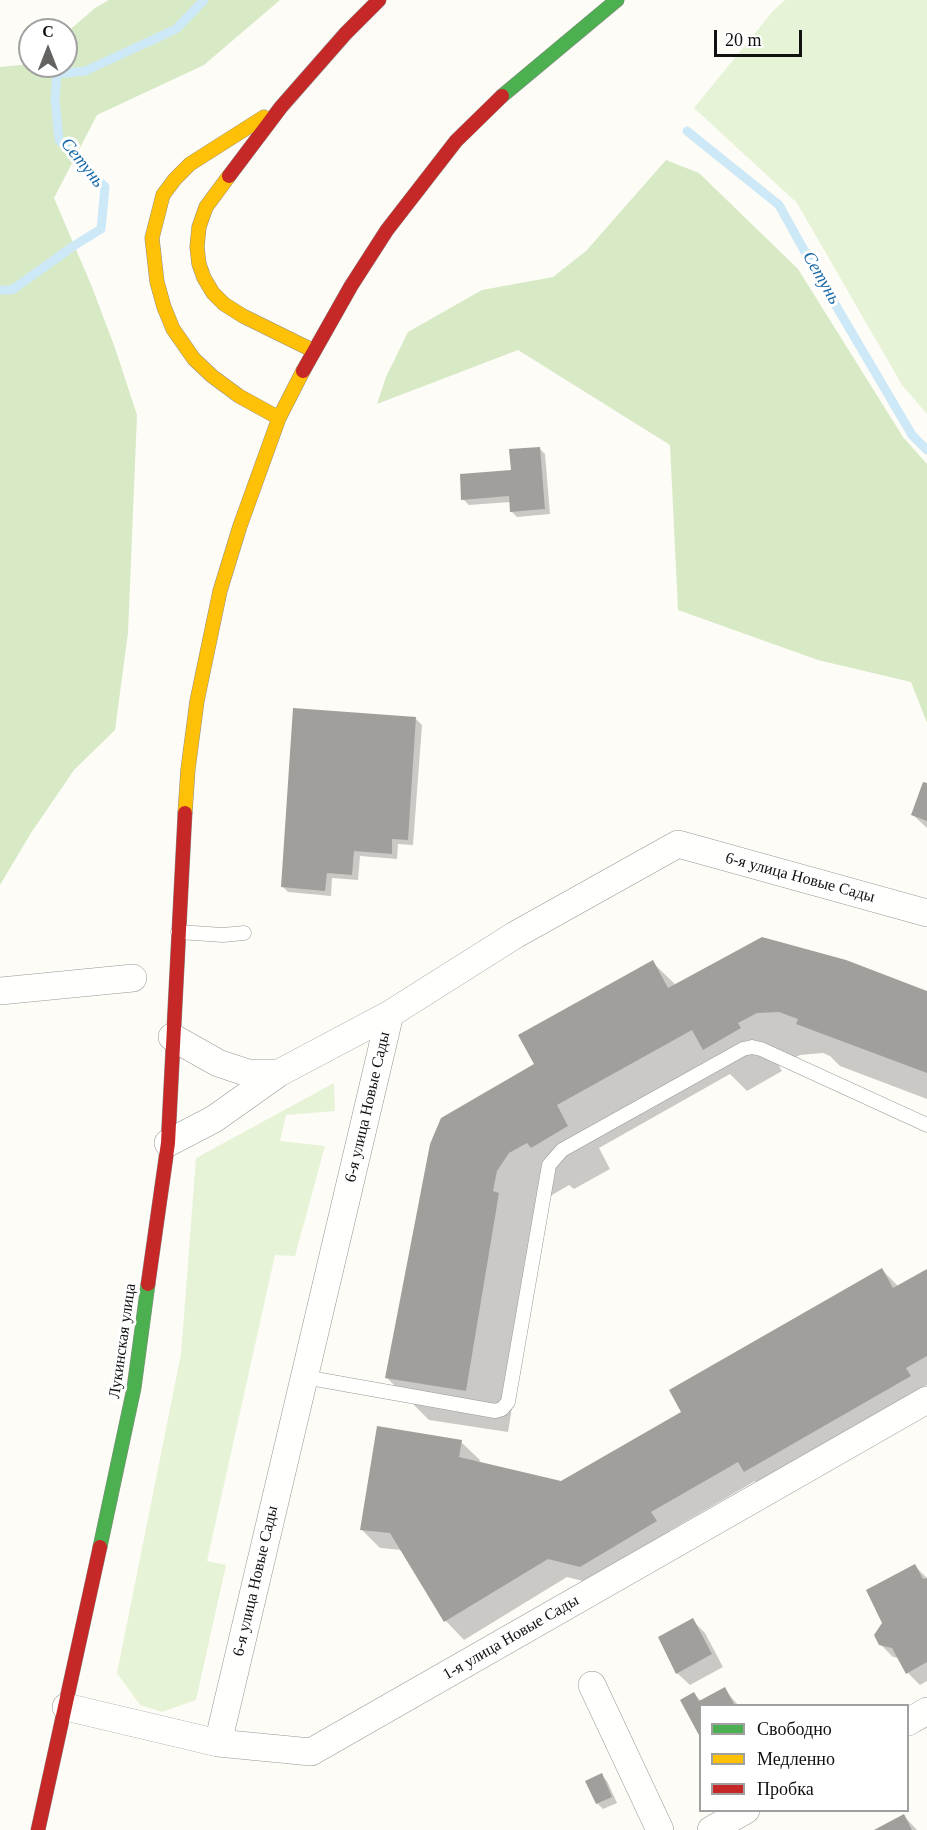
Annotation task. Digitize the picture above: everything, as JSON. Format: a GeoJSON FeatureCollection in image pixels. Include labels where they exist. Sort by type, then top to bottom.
{"type":"FeatureCollection","features":[{"type":"Feature","properties":{"kind":"main road"},"geometry":{"type":"LineString","coordinates":[[314,351],[243,316],[224,304],[213,293],[204,278],[198,255],[199,227],[206,207],[280,107],[346,33],[379,0]]}},
{"type":"Feature","properties":{"kind":"main road","name":"Лукинская улица"},"geometry":{"type":"LineString","coordinates":[[38,1830],[133,1392],[168,1143],[188,769],[198,701],[220,591],[240,526],[279,418],[351,286],[387,230],[456,141],[516,83],[617,0]]}},
{"type":"Feature","properties":{"kind":"main road"},"geometry":{"type":"LineString","coordinates":[[279,418],[239,396],[194,359],[173,329],[164,308],[157,282],[152,237],[156,214],[163,195],[190,164],[280,107]]}},
{"type":"Feature","properties":{"kind":"street","name":"6-я улица Новые Сады"},"geometry":{"type":"LineString","coordinates":[[218,1743],[390,1014],[515,935],[678,844],[927,913]]}},
{"type":"Feature","properties":{"kind":"street"},"geometry":{"type":"LineString","coordinates":[[0,991],[133,978]]}},
{"type":"Feature","properties":{"kind":"street"},"geometry":{"type":"LineString","coordinates":[[168,1143],[214,1119],[279,1073],[390,1014]]}},
{"type":"Feature","properties":{"kind":"street"},"geometry":{"type":"LineString","coordinates":[[172,1037],[218,1063],[248,1073],[279,1073]]}},
{"type":"Feature","properties":{"kind":"street","name":"1-я улица Новые Сады"},"geometry":{"type":"LineString","coordinates":[[66,1707],[218,1743],[311,1752],[927,1400]]}},
{"type":"Feature","properties":{"kind":"street"},"geometry":{"type":"LineString","coordinates":[[592,1685],[660,1830]]}},
{"type":"Feature","properties":{"kind":"street"},"geometry":{"type":"LineString","coordinates":[[909,1721],[927,1711]]}},
{"type":"Feature","properties":{"kind":"street"},"geometry":{"type":"LineString","coordinates":[[711,1830],[742,1812]]}},
{"type":"Feature","properties":{"kind":"lane"},"geometry":{"type":"LineString","coordinates":[[178,932],[223,935],[244,933]]}},
{"type":"Feature","properties":{"kind":"lane"},"geometry":{"type":"LineString","coordinates":[[304,1377],[495,1411],[502,1408],[508,1402],[549,1165],[562,1150],[743,1049],[752,1047],[761,1049],[927,1125]]}},
{"type":"Feature","properties":{"kind":"green space"},"geometry":{"type":"Polygon","coordinates":[[[109,0],[280,0],[204,65],[97,115],[54,198],[92,287],[137,415],[128,633],[115,730],[74,770],[31,833],[0,885],[0,67],[18,65],[18,78],[78,78],[78,23],[95,8],[109,0]]]}},
{"type":"Feature","properties":{"kind":"green space"},"geometry":{"type":"Polygon","coordinates":[[[785,0],[927,0],[927,414],[902,385],[797,203],[694,108],[773,11],[785,0]]]}},
{"type":"Feature","properties":{"kind":"green space"},"geometry":{"type":"Polygon","coordinates":[[[666,160],[699,173],[798,269],[903,437],[927,464],[927,723],[911,682],[818,660],[678,610],[670,445],[518,350],[377,404],[386,377],[408,332],[482,290],[553,277],[586,251],[666,160]]]}},
{"type":"Feature","properties":{"kind":"green space"},"geometry":{"type":"Polygon","coordinates":[[[334,1083],[335,1111],[286,1115],[280,1141],[325,1146],[295,1256],[275,1255],[207,1561],[226,1565],[196,1700],[162,1712],[140,1705],[117,1673],[181,1354],[196,1158],[334,1083]]]}},
{"type":"Feature","properties":{"kind":"building"},"geometry":{"type":"Polygon","coordinates":[[[540,447],[545,509],[510,512],[509,496],[461,500],[460,474],[511,470],[509,449],[540,447]]]}},
{"type":"Feature","properties":{"kind":"building"},"geometry":{"type":"Polygon","coordinates":[[[293,708],[416,717],[408,840],[392,839],[392,854],[354,851],[352,875],[327,873],[325,891],[281,887],[293,708]]]}},
{"type":"Feature","properties":{"kind":"building"},"geometry":{"type":"Polygon","coordinates":[[[923,782],[927,783],[927,821],[911,815],[923,782]]]}},
{"type":"Feature","properties":{"kind":"building"},"geometry":{"type":"Polygon","coordinates":[[[762,937],[846,960],[927,991],[927,1073],[796,1024],[798,1019],[779,1012],[757,1013],[738,1023],[741,1028],[703,1050],[692,1030],[557,1105],[568,1126],[531,1148],[527,1143],[509,1153],[497,1171],[493,1191],[499,1193],[466,1391],[385,1378],[430,1144],[441,1118],[534,1064],[518,1035],[653,960],[668,988],[762,937]]]}},
{"type":"Feature","properties":{"kind":"building"},"geometry":{"type":"Polygon","coordinates":[[[882,1268],[893,1288],[927,1269],[927,1356],[906,1368],[911,1376],[744,1472],[738,1462],[651,1512],[657,1521],[580,1567],[548,1559],[444,1622],[390,1533],[360,1530],[377,1426],[462,1440],[459,1457],[561,1481],[681,1412],[669,1390],[882,1268]]]}},
{"type":"Feature","properties":{"kind":"building"},"geometry":{"type":"Polygon","coordinates":[[[915,1564],[923,1579],[927,1578],[927,1662],[906,1674],[892,1648],[879,1645],[874,1635],[882,1623],[866,1590],[915,1564]]]}},
{"type":"Feature","properties":{"kind":"building"},"geometry":{"type":"Polygon","coordinates":[[[693,1618],[712,1654],[676,1674],[658,1637],[693,1618]]]}},
{"type":"Feature","properties":{"kind":"building"},"geometry":{"type":"Polygon","coordinates":[[[725,1687],[734,1704],[699,1704],[699,1735],[680,1700],[694,1692],[699,1701],[725,1687]]]}},
{"type":"Feature","properties":{"kind":"building"},"geometry":{"type":"Polygon","coordinates":[[[602,1773],[612,1797],[596,1804],[585,1781],[602,1773]]]}},
{"type":"Feature","properties":{"kind":"building"},"geometry":{"type":"Polygon","coordinates":[[[904,1814],[912,1830],[874,1830],[904,1814]]]}},
{"type":"Feature","properties":{"kind":"waterway","name":"Сетунь"},"geometry":{"type":"LineString","coordinates":[[0,290],[12,290],[101,229],[105,187],[59,140],[55,98],[57,74],[85,71],[176,29],[204,0]]}},
{"type":"Feature","properties":{"kind":"waterway","name":"Сетунь"},"geometry":{"type":"LineString","coordinates":[[687,131],[779,205],[912,435],[927,450]]}},
{"type":"Feature","properties":{"kind":"traffic: fast"},"geometry":{"type":"LineString","coordinates":[[502,96],[617,0]]}},
{"type":"Feature","properties":{"kind":"traffic: fast"},"geometry":{"type":"LineString","coordinates":[[100,1547],[134,1388],[148,1284]]}},
{"type":"Feature","properties":{"kind":"traffic: slow"},"geometry":{"type":"LineString","coordinates":[[264,117],[190,164],[175,179],[163,195],[152,238],[157,282],[164,307],[173,329],[194,359],[239,396],[279,418]]}},
{"type":"Feature","properties":{"kind":"traffic: slow"},"geometry":{"type":"LineString","coordinates":[[229,176],[206,207],[199,227],[197,247],[204,278],[213,293],[224,304],[243,316],[314,351]]}},
{"type":"Feature","properties":{"kind":"traffic: slow"},"geometry":{"type":"LineString","coordinates":[[185,813],[197,701],[220,591],[240,526],[279,418],[303,371]]}},
{"type":"Feature","properties":{"kind":"traffic: jam"},"geometry":{"type":"LineString","coordinates":[[229,176],[281,107],[346,33],[379,0]]}},
{"type":"Feature","properties":{"kind":"traffic: jam"},"geometry":{"type":"LineString","coordinates":[[303,371],[351,286],[387,230],[456,141],[502,96]]}},
{"type":"Feature","properties":{"kind":"traffic: jam"},"geometry":{"type":"LineString","coordinates":[[148,1284],[168,1143],[185,813]]}},
{"type":"Feature","properties":{"kind":"traffic: jam"},"geometry":{"type":"LineString","coordinates":[[38,1830],[100,1547]]}}]}
